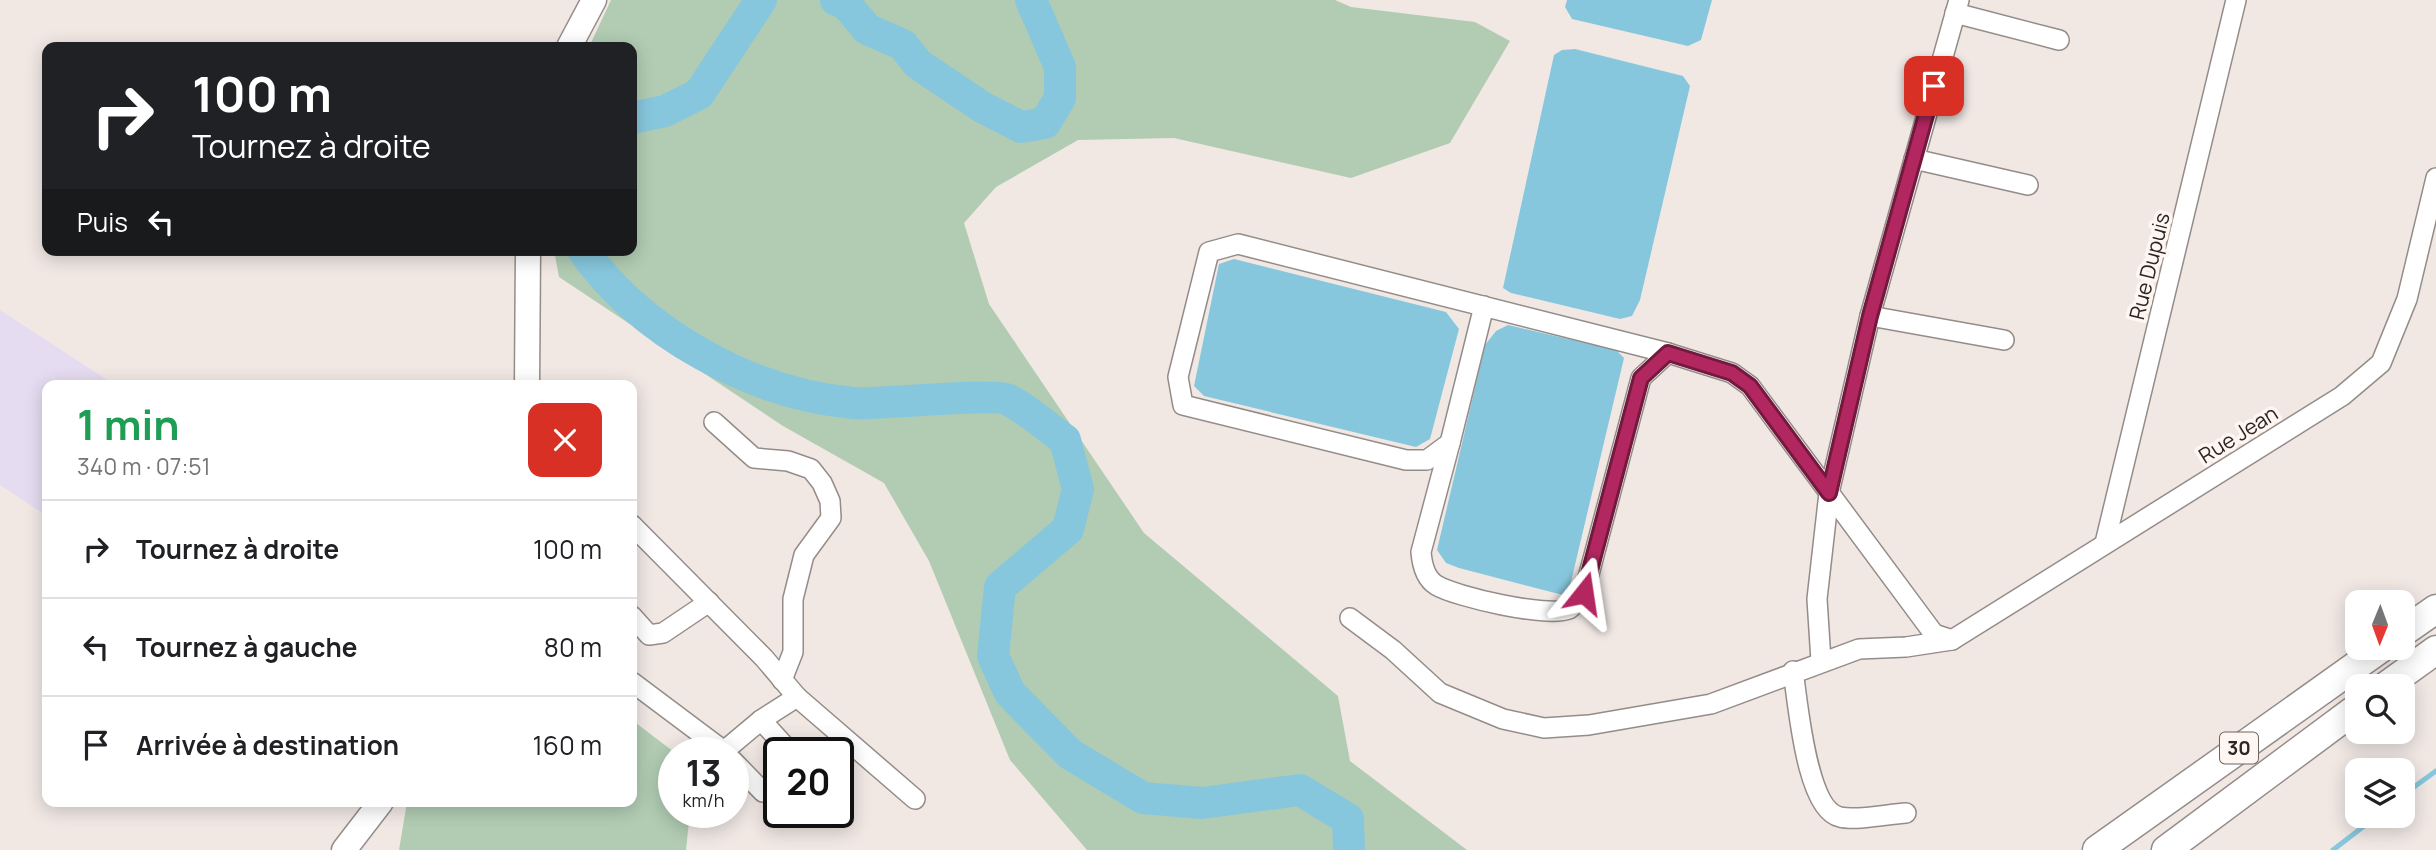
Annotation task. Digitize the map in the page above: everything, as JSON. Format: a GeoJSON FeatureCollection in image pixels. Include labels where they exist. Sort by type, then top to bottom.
{"type":"FeatureCollection","features":[{"type":"Feature","properties":{"kind":"highway"},"geometry":{"type":"LineString","coordinates":[[2415,624],[2436,609]]}},
{"type":"Feature","properties":{"kind":"highway"},"geometry":{"type":"LineString","coordinates":[[2403,674],[2436,650]]}},
{"type":"Feature","properties":{"kind":"highway","name":"30"},"geometry":{"type":"LineString","coordinates":[[2097,850],[2364,660]]}},
{"type":"Feature","properties":{"kind":"highway","name":"30"},"geometry":{"type":"LineString","coordinates":[[2166,850],[2345,717]]}},
{"type":"Feature","properties":{"kind":"main road"},"geometry":{"type":"LineString","coordinates":[[572,42],[594,0]]}},
{"type":"Feature","properties":{"kind":"main road"},"geometry":{"type":"LineString","coordinates":[[527,380],[528,256]]}},
{"type":"Feature","properties":{"kind":"main road"},"geometry":{"type":"LineString","coordinates":[[344,850],[377,807]]}},
{"type":"Feature","properties":{"kind":"street","name":"Rue Dupuis"},"geometry":{"type":"LineString","coordinates":[[2105,543],[2236,0]]}},
{"type":"Feature","properties":{"kind":"street"},"geometry":{"type":"LineString","coordinates":[[1821,661],[1817,599],[1829,493],[1870,316],[1957,6],[2059,40]]}},
{"type":"Feature","properties":{"kind":"street"},"geometry":{"type":"LineString","coordinates":[[1914,159],[2028,185]]}},
{"type":"Feature","properties":{"kind":"street","name":"Rue Jean"},"geometry":{"type":"LineString","coordinates":[[1951,640],[2343,396],[2381,363],[2407,299],[2436,178]]}},
{"type":"Feature","properties":{"kind":"street"},"geometry":{"type":"LineString","coordinates":[[1450,443],[1427,460],[1406,460],[1183,405],[1178,377],[1192,311],[1209,253],[1238,244],[1668,353],[1732,373],[1750,386],[1934,634],[1951,640]]}},
{"type":"Feature","properties":{"kind":"street"},"geometry":{"type":"LineString","coordinates":[[1484,306],[1420,552],[1423,568],[1435,584],[1501,605],[1549,612],[1569,608],[1584,593],[1641,378],[1668,353]]}},
{"type":"Feature","properties":{"kind":"street"},"geometry":{"type":"LineString","coordinates":[[1870,316],[2004,340]]}},
{"type":"Feature","properties":{"kind":"street"},"geometry":{"type":"LineString","coordinates":[[714,422],[754,458],[788,461],[811,469],[822,483],[830,501],[831,518],[804,555],[793,599],[793,652],[782,680]]}},
{"type":"Feature","properties":{"kind":"street"},"geometry":{"type":"LineString","coordinates":[[637,530],[709,602],[797,697],[915,799]]}},
{"type":"Feature","properties":{"kind":"street"},"geometry":{"type":"LineString","coordinates":[[637,622],[649,635],[663,633],[709,602]]}},
{"type":"Feature","properties":{"kind":"street"},"geometry":{"type":"LineString","coordinates":[[1350,618],[1394,650],[1440,693],[1503,719],[1544,728],[1589,725],[1711,704],[1793,671],[1859,649],[1906,647],[1951,640]]}},
{"type":"Feature","properties":{"kind":"street"},"geometry":{"type":"LineString","coordinates":[[1793,671],[1812,783],[1828,812],[1841,818],[1906,813]]}},
{"type":"Feature","properties":{"kind":"street"},"geometry":{"type":"LineString","coordinates":[[637,685],[704,737]]}},
{"type":"Feature","properties":{"kind":"street"},"geometry":{"type":"LineString","coordinates":[[744,737],[761,720],[797,697]]}},
{"type":"Feature","properties":{"kind":"street"},"geometry":{"type":"LineString","coordinates":[[761,720],[776,737]]}},
{"type":"Feature","properties":{"kind":"street"},"geometry":{"type":"LineString","coordinates":[[749,778],[763,792]]}},
{"type":"Feature","properties":{"kind":"shaded area"},"geometry":{"type":"Polygon","coordinates":[[[0,310],[107,380],[42,380],[42,513],[0,485],[0,310]]]}},
{"type":"Feature","properties":{"kind":"green space"},"geometry":{"type":"Polygon","coordinates":[[[611,0],[1335,0],[1351,7],[1475,22],[1510,41],[1450,143],[1351,178],[1174,138],[1078,140],[996,187],[964,223],[989,304],[1144,533],[1338,696],[1350,761],[1467,850],[1087,850],[1010,760],[929,561],[884,483],[783,426],[559,277],[555,256],[637,256],[637,42],[591,42],[611,0]]]}},
{"type":"Feature","properties":{"kind":"green space"},"geometry":{"type":"Polygon","coordinates":[[[637,724],[658,740],[658,828],[688,828],[686,850],[399,850],[406,807],[637,807],[637,724]]]}},
{"type":"Feature","properties":{"kind":"water"},"geometry":{"type":"Polygon","coordinates":[[[1567,0],[1712,0],[1701,40],[1688,46],[1572,19],[1565,7],[1567,0]]]}},
{"type":"Feature","properties":{"kind":"water"},"geometry":{"type":"Polygon","coordinates":[[[1575,49],[1683,76],[1690,86],[1640,300],[1632,316],[1620,319],[1511,293],[1503,288],[1554,55],[1562,50],[1575,49]]]}},
{"type":"Feature","properties":{"kind":"water"},"geometry":{"type":"Polygon","coordinates":[[[1234,259],[1446,312],[1459,329],[1430,439],[1416,447],[1204,396],[1194,386],[1219,264],[1234,259]]]}},
{"type":"Feature","properties":{"kind":"water"},"geometry":{"type":"Polygon","coordinates":[[[1508,325],[1616,350],[1624,358],[1570,586],[1563,595],[1459,568],[1446,563],[1437,550],[1485,345],[1496,331],[1508,325]]]}},
{"type":"Feature","properties":{"kind":"waterway"},"geometry":{"type":"LineString","coordinates":[[637,117],[665,111],[699,94],[761,0]]}},
{"type":"Feature","properties":{"kind":"waterway"},"geometry":{"type":"LineString","coordinates":[[836,0],[846,4],[867,29],[903,45],[918,64],[982,107],[1021,127],[1045,123],[1060,98],[1060,67],[1031,0]]}},
{"type":"Feature","properties":{"kind":"waterway"},"geometry":{"type":"LineString","coordinates":[[588,256],[607,280],[636,308],[668,333],[703,355],[740,373],[816,398],[854,403],[982,397],[1009,400],[1065,440],[1078,489],[1068,529],[1000,587],[993,656],[1010,693],[1070,754],[1143,798],[1202,803],[1300,790],[1348,819],[1349,850]]}},
{"type":"Feature","properties":{"kind":"waterway"},"geometry":{"type":"LineString","coordinates":[[2415,786],[2436,771]]}},
{"type":"Feature","properties":{"kind":"waterway"},"geometry":{"type":"LineString","coordinates":[[2333,850],[2361,828]]}},
{"type":"Feature","properties":{"kind":"route"},"geometry":{"type":"LineString","coordinates":[[1584,593],[1641,378],[1668,353],[1732,373],[1750,386],[1829,493],[1870,316],[1934,86]]}}]}
